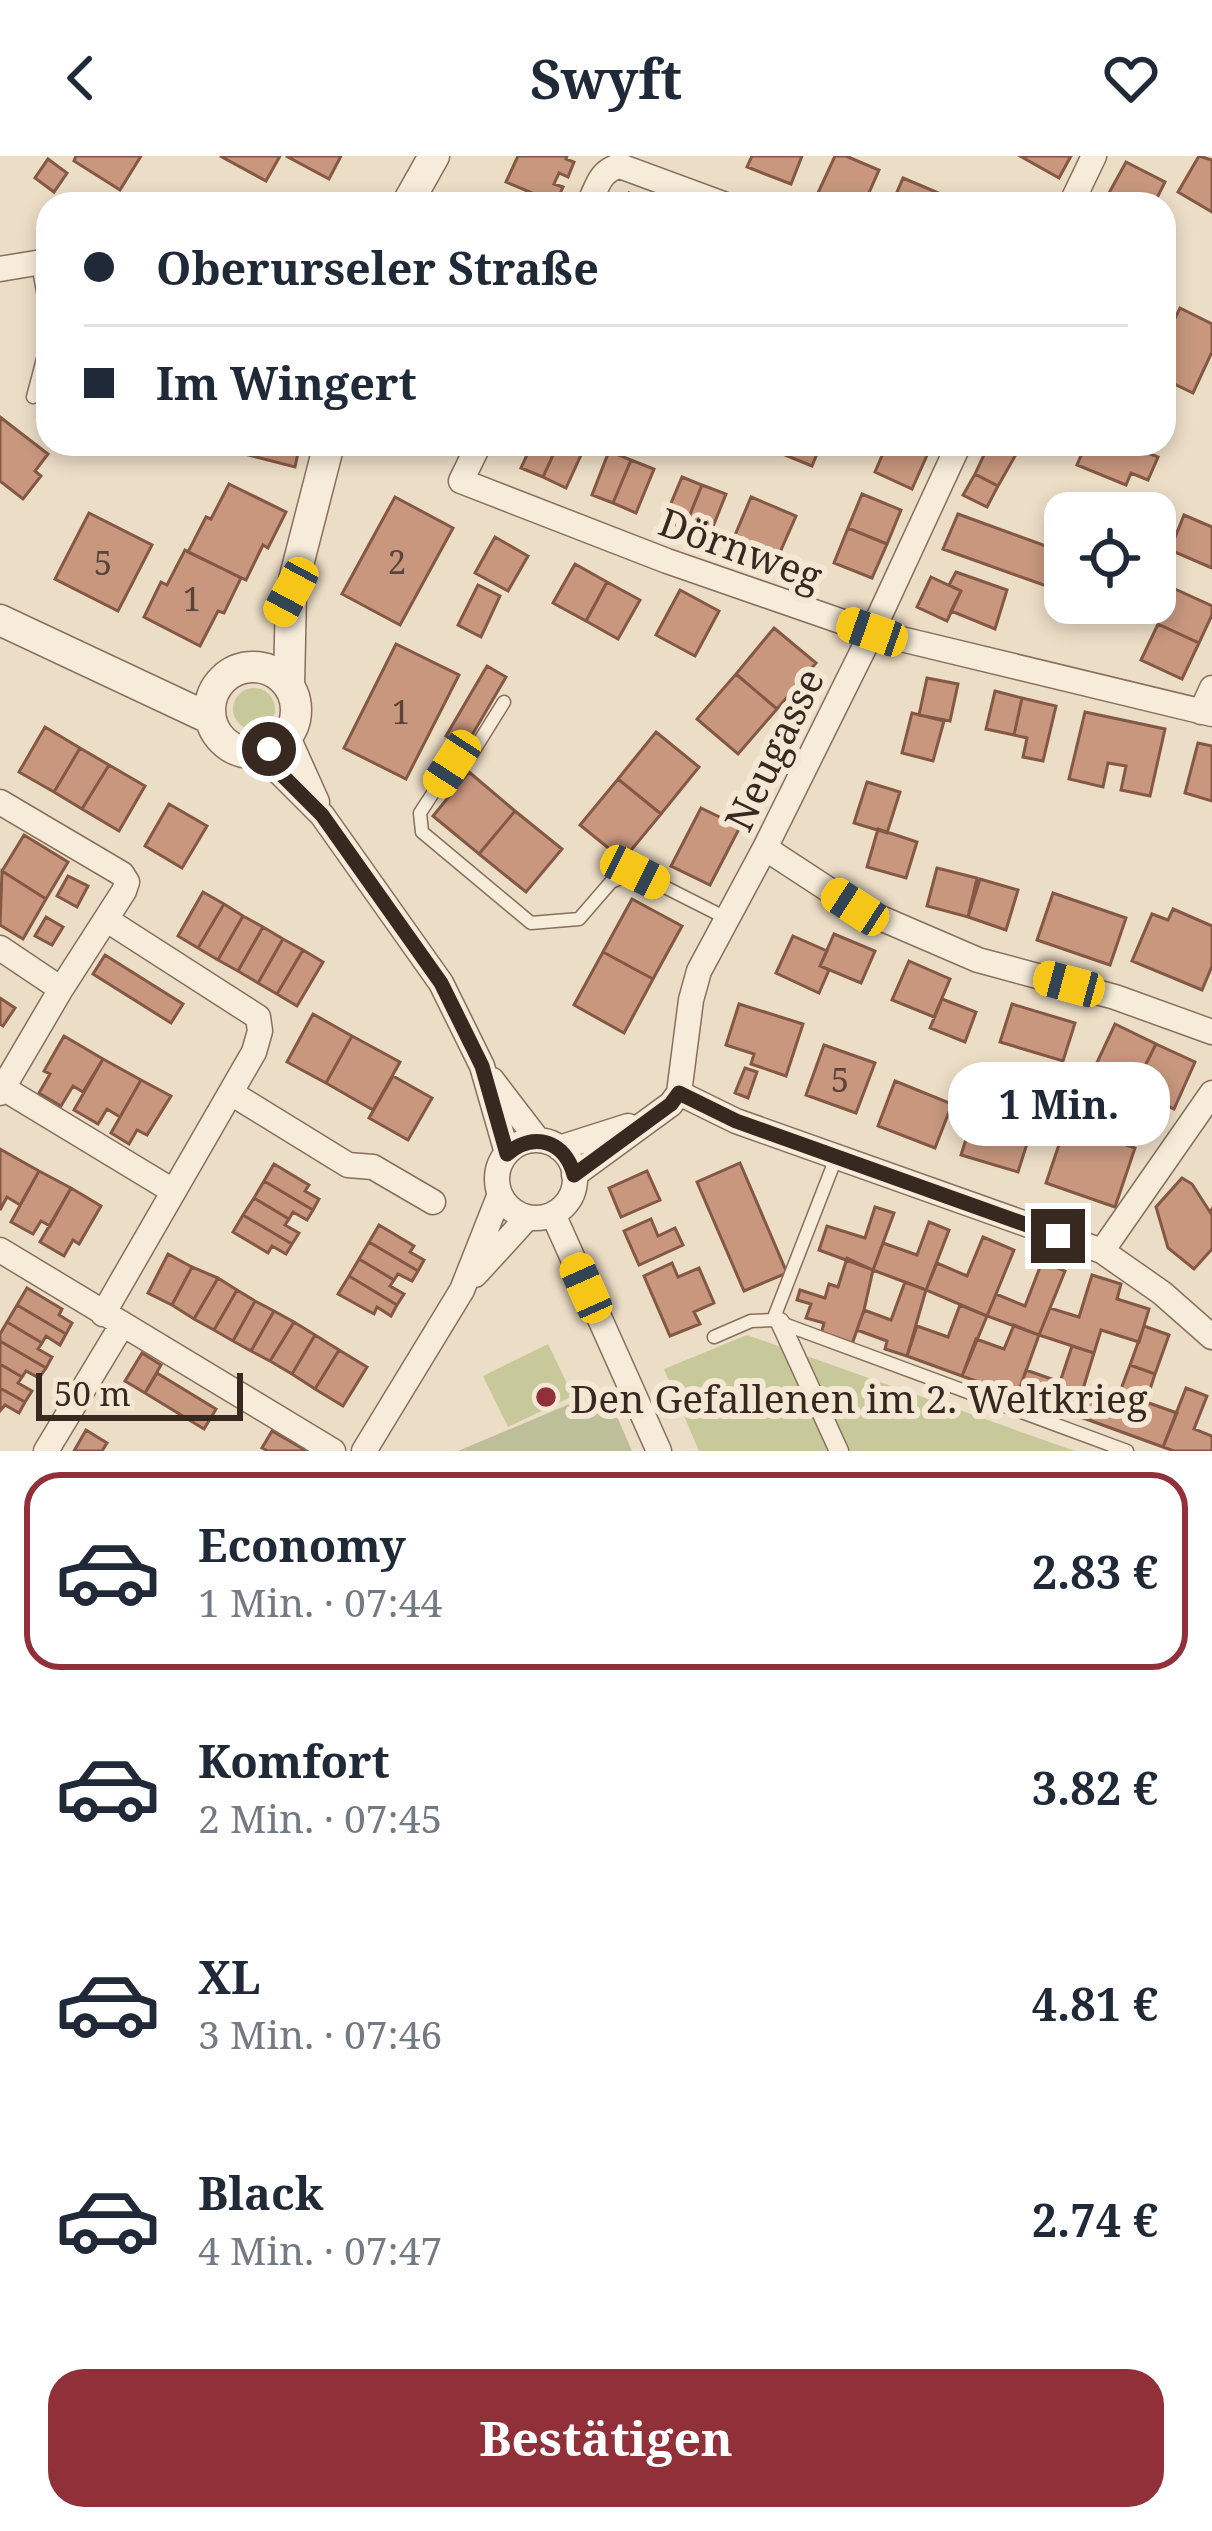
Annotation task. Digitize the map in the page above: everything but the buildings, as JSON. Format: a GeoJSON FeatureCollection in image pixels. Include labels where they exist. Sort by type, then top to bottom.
{"type":"FeatureCollection","features":[{"type":"Feature","properties":{"kind":"street"},"geometry":{"type":"LineString","coordinates":[[414,192],[434,156]]}},
{"type":"Feature","properties":{"kind":"street"},"geometry":{"type":"LineString","coordinates":[[1077,192],[1094,156]]}},
{"type":"Feature","properties":{"kind":"street"},"geometry":{"type":"LineString","coordinates":[[595,192],[609,168],[620,166],[690,192]]}},
{"type":"Feature","properties":{"kind":"street"},"geometry":{"type":"LineString","coordinates":[[0,268],[36,263]]}},
{"type":"Feature","properties":{"kind":"street"},"geometry":{"type":"LineString","coordinates":[[291,592],[210,706],[216,731],[234,748],[269,749],[287,735],[296,711],[289,686],[291,592],[326,456]]}},
{"type":"Feature","properties":{"kind":"street","name":"Dörnweg"},"geometry":{"type":"LineString","coordinates":[[472,456],[461,481],[667,561],[872,632],[1207,713]]}},
{"type":"Feature","properties":{"kind":"street","name":"Neugasse"},"geometry":{"type":"LineString","coordinates":[[679,1093],[691,1000],[700,970],[872,632],[953,456]]}},
{"type":"Feature","properties":{"kind":"street"},"geometry":{"type":"LineString","coordinates":[[0,620],[211,719]]}},
{"type":"Feature","properties":{"kind":"street"},"geometry":{"type":"LineString","coordinates":[[141,686],[271,670],[289,686]]}},
{"type":"Feature","properties":{"kind":"street"},"geometry":{"type":"LineString","coordinates":[[1207,713],[1212,688]]}},
{"type":"Feature","properties":{"kind":"street"},"geometry":{"type":"LineString","coordinates":[[287,735],[322,815]]}},
{"type":"Feature","properties":{"kind":"street"},"geometry":{"type":"LineString","coordinates":[[259,752],[322,815],[441,983],[482,1066],[507,1154]]}},
{"type":"Feature","properties":{"kind":"street"},"geometry":{"type":"LineString","coordinates":[[0,802],[122,874],[127,882],[2,1090],[173,1191]]}},
{"type":"Feature","properties":{"kind":"street"},"geometry":{"type":"LineString","coordinates":[[765,848],[855,907],[978,960],[1115,997],[1212,1032]]}},
{"type":"Feature","properties":{"kind":"street"},"geometry":{"type":"LineString","coordinates":[[46,1451],[173,1191],[254,1052],[260,1031],[258,1017],[106,920]]}},
{"type":"Feature","properties":{"kind":"street"},"geometry":{"type":"LineString","coordinates":[[0,948],[61,989]]}},
{"type":"Feature","properties":{"kind":"street"},"geometry":{"type":"LineString","coordinates":[[462,1290],[540,1216],[570,1198],[574,1175],[572,1165],[548,1144],[482,1066]]}},
{"type":"Feature","properties":{"kind":"street"},"geometry":{"type":"LineString","coordinates":[[231,1093],[348,1166],[373,1167],[433,1202]]}},
{"type":"Feature","properties":{"kind":"street"},"geometry":{"type":"LineString","coordinates":[[574,1175],[671,1104],[679,1093],[736,1121],[1102,1251],[1162,1293],[1212,1337]]}},
{"type":"Feature","properties":{"kind":"street"},"geometry":{"type":"LineString","coordinates":[[1102,1251],[1212,1094]]}},
{"type":"Feature","properties":{"kind":"street"},"geometry":{"type":"LineString","coordinates":[[540,1216],[516,1213],[500,1194],[498,1167],[507,1154],[516,1146],[548,1144],[652,1116]]}},
{"type":"Feature","properties":{"kind":"street"},"geometry":{"type":"LineString","coordinates":[[364,1451],[462,1290],[500,1194]]}},
{"type":"Feature","properties":{"kind":"street"},"geometry":{"type":"LineString","coordinates":[[540,1216],[659,1451]]}},
{"type":"Feature","properties":{"kind":"street"},"geometry":{"type":"LineString","coordinates":[[0,1250],[333,1451]]}},
{"type":"Feature","properties":{"kind":"street"},"geometry":{"type":"LineString","coordinates":[[776,1321],[839,1451]]}},
{"type":"Feature","properties":{"kind":"lane"},"geometry":{"type":"LineString","coordinates":[[33,397],[36,386]]}},
{"type":"Feature","properties":{"kind":"lane"},"geometry":{"type":"LineString","coordinates":[[504,701],[471,755],[452,764],[420,813],[422,832],[531,923],[579,920],[611,882],[635,872],[728,918]]}},
{"type":"Feature","properties":{"kind":"lane"},"geometry":{"type":"LineString","coordinates":[[776,1321],[836,1158]]}},
{"type":"Feature","properties":{"kind":"lane"},"geometry":{"type":"LineString","coordinates":[[714,1337],[751,1321],[776,1321],[1126,1451]]}},
{"type":"Feature","properties":{"kind":"green space"},"geometry":{"type":"Polygon","coordinates":[[[254,688],[269,694],[275,709],[269,724],[254,730],[239,724],[233,709],[239,694],[254,688]]]}},
{"type":"Feature","properties":{"kind":"green space"},"geometry":{"type":"Polygon","coordinates":[[[747,1335],[1075,1451],[699,1451],[664,1369],[747,1335]]]}},
{"type":"Feature","properties":{"kind":"green space"},"geometry":{"type":"Polygon","coordinates":[[[548,1344],[573,1396],[508,1427],[483,1376],[548,1344]]]}},
{"type":"Feature","properties":{"kind":"green space"},"geometry":{"type":"Polygon","coordinates":[[[605,1389],[632,1451],[458,1451],[605,1389]]]}},
{"type":"Feature","properties":{"kind":"place","name":"Den Gefallenen im 2. Weltkrieg"},"geometry":{"type":"Point","coordinates":[546,1397]}},
{"type":"Feature","properties":{"kind":"route"},"geometry":{"type":"LineString","coordinates":[[269,749],[259,752],[322,815],[441,983],[482,1066],[507,1154],[526,1142],[545,1142],[566,1155],[574,1175],[671,1104],[679,1093],[736,1121],[1058,1236]]}}]}
